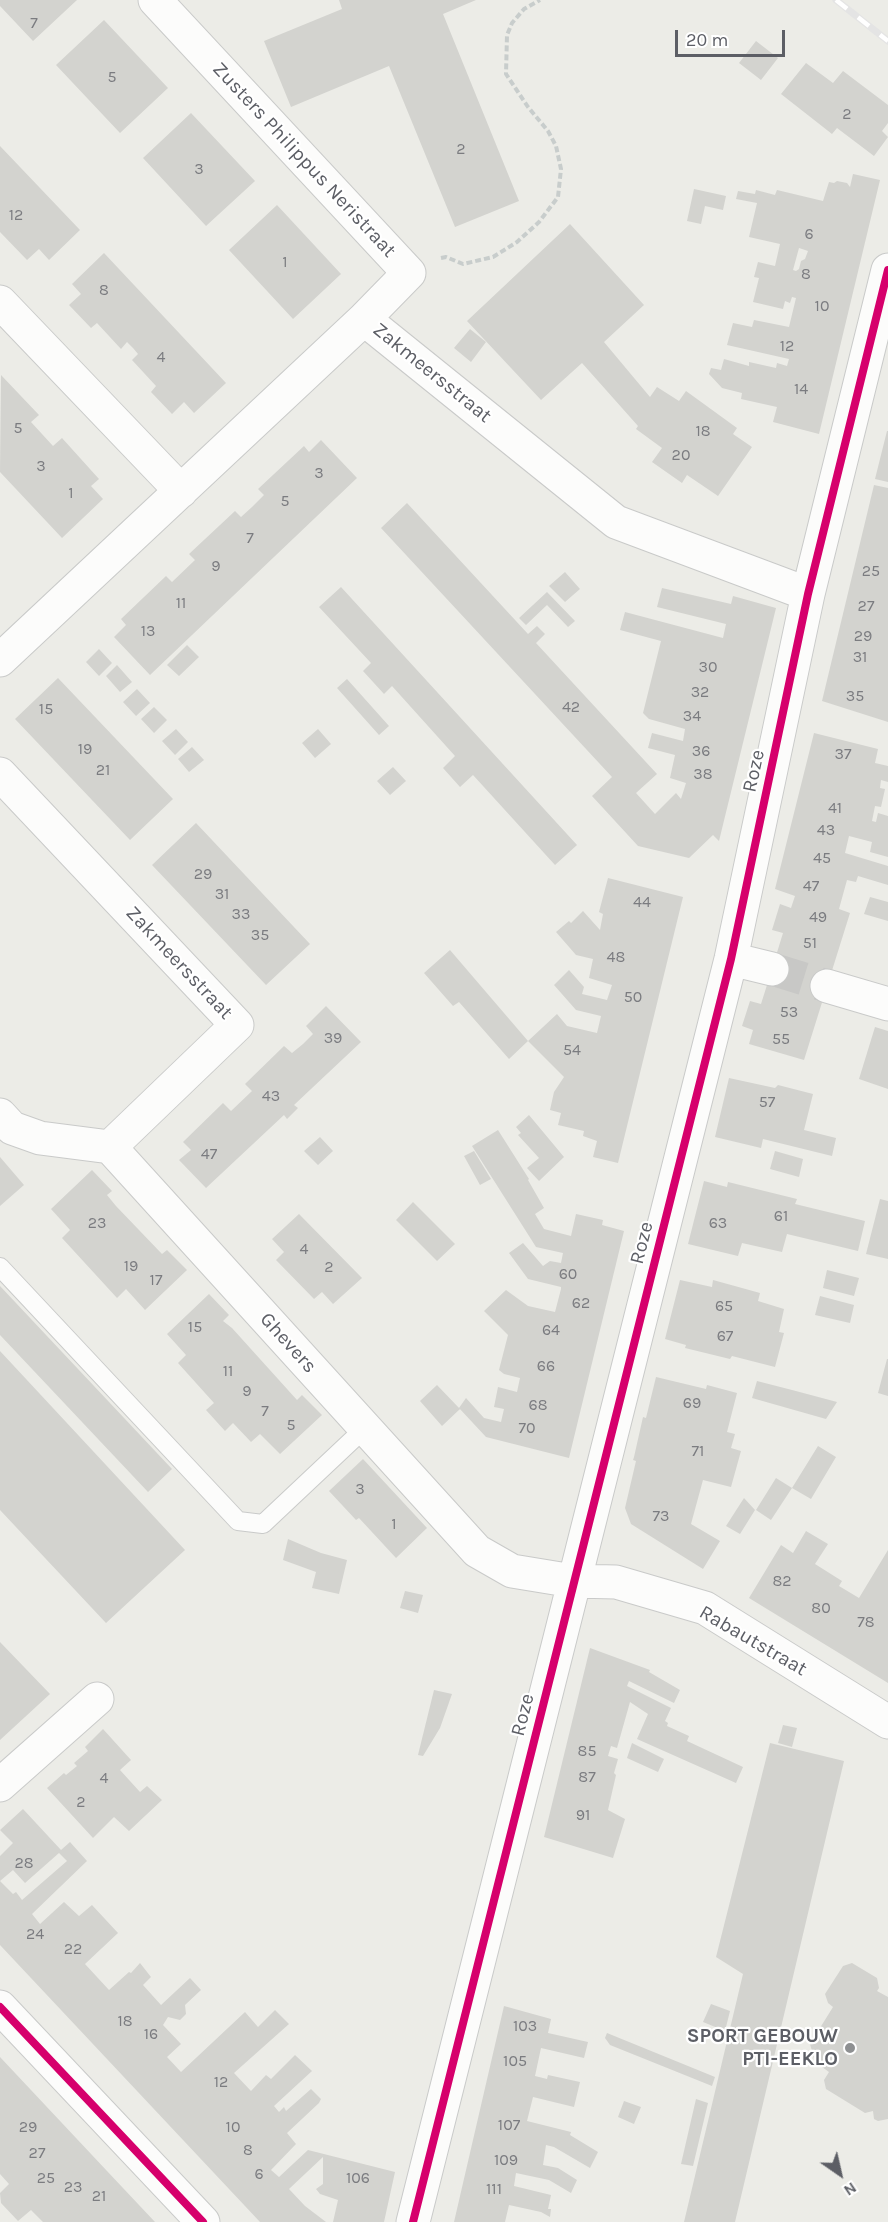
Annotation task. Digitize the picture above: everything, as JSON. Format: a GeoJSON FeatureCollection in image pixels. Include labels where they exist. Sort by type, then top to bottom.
{"type":"FeatureCollection","features":[{"type":"Feature","properties":{"kind":"street","name":"Zusters Philippus Neristraat"},"geometry":{"type":"LineString","coordinates":[[155,0],[409,273],[364,318]]}},
{"type":"Feature","properties":{"kind":"street","name":"Roze"},"geometry":{"type":"LineString","coordinates":[[413,2222],[731,959],[808,594],[888,270]]}},
{"type":"Feature","properties":{"kind":"street"},"geometry":{"type":"LineString","coordinates":[[0,302],[181,491]]}},
{"type":"Feature","properties":{"kind":"street","name":"Zakmeersstraat"},"geometry":{"type":"LineString","coordinates":[[0,660],[364,318],[616,522],[808,594]]}},
{"type":"Feature","properties":{"kind":"street","name":"Zakmeersstraat"},"geometry":{"type":"LineString","coordinates":[[0,774],[237,1025],[110,1147]]}},
{"type":"Feature","properties":{"kind":"street"},"geometry":{"type":"LineString","coordinates":[[731,959],[772,969]]}},
{"type":"Feature","properties":{"kind":"street"},"geometry":{"type":"LineString","coordinates":[[827,986],[888,1004]]}},
{"type":"Feature","properties":{"kind":"street"},"geometry":{"type":"LineString","coordinates":[[0,1115],[12,1128],[40,1138],[110,1147]]}},
{"type":"Feature","properties":{"kind":"street","name":"Ghevers"},"geometry":{"type":"LineString","coordinates":[[110,1147],[477,1551],[512,1571],[573,1581]]}},
{"type":"Feature","properties":{"kind":"street","name":"Rabautstraat"},"geometry":{"type":"LineString","coordinates":[[573,1581],[616,1582],[705,1608],[888,1722]]}},
{"type":"Feature","properties":{"kind":"street"},"geometry":{"type":"LineString","coordinates":[[0,1785],[97,1699]]}},
{"type":"Feature","properties":{"kind":"street"},"geometry":{"type":"LineString","coordinates":[[0,2007],[203,2222]]}},
{"type":"Feature","properties":{"kind":"lane"},"geometry":{"type":"LineString","coordinates":[[0,1267],[238,1521],[263,1524],[366,1428]]}},
{"type":"Feature","properties":{"kind":"path"},"geometry":{"type":"LineString","coordinates":[[409,273],[432,260],[446,257],[463,264],[494,257],[517,242],[539,222],[558,197],[561,168],[556,146],[548,131],[528,107],[506,74],[507,35],[512,23],[524,9],[540,0]]}},
{"type":"Feature","properties":{"kind":"building"},"geometry":{"type":"Polygon","coordinates":[[[0,0],[77,0],[33,41],[0,6],[0,0]]]}},
{"type":"Feature","properties":{"kind":"building"},"geometry":{"type":"Polygon","coordinates":[[[339,0],[476,0],[443,14],[519,201],[455,227],[389,66],[291,107],[264,41],[342,9],[339,0]]]}},
{"type":"Feature","properties":{"kind":"building"},"geometry":{"type":"Polygon","coordinates":[[[104,20],[168,88],[120,133],[56,65],[104,20]]]}},
{"type":"Feature","properties":{"kind":"building"},"geometry":{"type":"Polygon","coordinates":[[[756,41],[778,58],[761,80],[739,63],[756,41]]]}},
{"type":"Feature","properties":{"kind":"building"},"geometry":{"type":"Polygon","coordinates":[[[806,63],[833,83],[843,71],[888,105],[888,123],[882,131],[888,137],[874,156],[837,128],[832,134],[781,94],[806,63]]]}},
{"type":"Feature","properties":{"kind":"building"},"geometry":{"type":"Polygon","coordinates":[[[191,113],[255,181],[206,226],[143,158],[191,113]]]}},
{"type":"Feature","properties":{"kind":"building"},"geometry":{"type":"Polygon","coordinates":[[[0,146],[80,230],[49,260],[39,249],[27,260],[0,232],[0,146]]]}},
{"type":"Feature","properties":{"kind":"building"},"geometry":{"type":"Polygon","coordinates":[[[853,174],[880,180],[819,434],[773,422],[777,407],[741,399],[742,393],[722,388],[709,374],[711,368],[721,370],[724,359],[749,366],[749,362],[776,368],[777,363],[787,366],[789,359],[727,345],[733,323],[752,327],[754,320],[789,327],[796,298],[792,297],[790,303],[785,301],[783,309],[753,302],[759,278],[754,277],[758,262],[775,266],[780,244],[749,237],[757,203],[736,199],[738,191],[755,194],[756,190],[775,195],[777,190],[823,201],[829,182],[847,183],[850,187],[853,174]],[[799,248],[793,270],[799,269],[808,251],[799,248]]]}},
{"type":"Feature","properties":{"kind":"building"},"geometry":{"type":"Polygon","coordinates":[[[694,189],[726,196],[723,210],[705,206],[701,224],[687,221],[694,189]]]}},
{"type":"Feature","properties":{"kind":"building"},"geometry":{"type":"Polygon","coordinates":[[[277,205],[341,274],[293,319],[229,250],[277,205]]]}},
{"type":"Feature","properties":{"kind":"building"},"geometry":{"type":"Polygon","coordinates":[[[570,224],[644,305],[604,342],[650,397],[657,387],[679,401],[686,391],[737,428],[733,434],[752,447],[718,496],[687,475],[682,483],[652,462],[662,448],[636,429],[638,426],[582,363],[541,400],[467,321],[570,224]]]}},
{"type":"Feature","properties":{"kind":"building"},"geometry":{"type":"Polygon","coordinates":[[[104,253],[226,383],[194,413],[184,402],[172,414],[151,392],[156,386],[132,360],[138,354],[133,348],[127,342],[121,349],[97,323],[91,328],[69,305],[81,294],[72,284],[104,253]]]}},
{"type":"Feature","properties":{"kind":"building"},"geometry":{"type":"Polygon","coordinates":[[[470,329],[486,342],[471,362],[454,348],[470,329]]]}},
{"type":"Feature","properties":{"kind":"building"},"geometry":{"type":"Polygon","coordinates":[[[1,375],[39,415],[31,422],[53,446],[62,438],[99,479],[91,486],[103,499],[62,538],[0,472],[1,375]]]}},
{"type":"Feature","properties":{"kind":"building"},"geometry":{"type":"Polygon","coordinates":[[[888,431],[888,482],[875,479],[888,431]]]}},
{"type":"Feature","properties":{"kind":"building"},"geometry":{"type":"Polygon","coordinates":[[[321,440],[357,478],[150,675],[114,637],[126,625],[121,619],[166,576],[172,582],[195,560],[189,554],[235,511],[241,517],[252,507],[264,495],[258,489],[304,446],[309,452],[321,440]]]}},
{"type":"Feature","properties":{"kind":"building"},"geometry":{"type":"Polygon","coordinates":[[[874,485],[888,488],[888,722],[822,701],[874,485]]]}},
{"type":"Feature","properties":{"kind":"building"},"geometry":{"type":"Polygon","coordinates":[[[407,503],[528,634],[537,626],[545,634],[536,643],[657,774],[636,793],[655,814],[676,793],[681,799],[686,783],[670,778],[675,755],[648,748],[652,733],[683,741],[685,729],[649,719],[643,713],[661,641],[620,630],[625,612],[723,638],[726,624],[657,607],[662,588],[731,604],[733,596],[776,608],[719,841],[713,835],[689,858],[638,846],[592,796],[612,777],[381,528],[407,503]]]}},
{"type":"Feature","properties":{"kind":"building"},"geometry":{"type":"Polygon","coordinates":[[[565,572],[580,589],[565,602],[549,586],[565,572]]]}},
{"type":"Feature","properties":{"kind":"building"},"geometry":{"type":"Polygon","coordinates":[[[341,587],[577,845],[555,865],[473,775],[460,787],[443,768],[455,756],[392,686],[384,694],[363,671],[371,663],[319,607],[341,587]]]}},
{"type":"Feature","properties":{"kind":"building"},"geometry":{"type":"Polygon","coordinates":[[[547,592],[575,621],[568,627],[547,605],[526,625],[519,618],[547,592]]]}},
{"type":"Feature","properties":{"kind":"building"},"geometry":{"type":"Polygon","coordinates":[[[187,645],[199,657],[179,676],[167,665],[187,645]]]}},
{"type":"Feature","properties":{"kind":"building"},"geometry":{"type":"Polygon","coordinates":[[[99,649],[112,663],[99,676],[86,662],[99,649]]]}},
{"type":"Feature","properties":{"kind":"building"},"geometry":{"type":"Polygon","coordinates":[[[117,665],[132,682],[120,692],[106,676],[117,665]]]}},
{"type":"Feature","properties":{"kind":"building"},"geometry":{"type":"Polygon","coordinates":[[[58,678],[173,799],[130,840],[15,719],[58,678]]]}},
{"type":"Feature","properties":{"kind":"building"},"geometry":{"type":"Polygon","coordinates":[[[347,679],[389,726],[379,735],[337,688],[347,679]]]}},
{"type":"Feature","properties":{"kind":"building"},"geometry":{"type":"Polygon","coordinates":[[[137,689],[150,703],[136,716],[123,702],[137,689]]]}},
{"type":"Feature","properties":{"kind":"building"},"geometry":{"type":"Polygon","coordinates":[[[154,707],[167,720],[154,733],[141,719],[154,707]]]}},
{"type":"Feature","properties":{"kind":"building"},"geometry":{"type":"Polygon","coordinates":[[[176,729],[188,742],[175,755],[162,741],[176,729]]]}},
{"type":"Feature","properties":{"kind":"building"},"geometry":{"type":"Polygon","coordinates":[[[318,729],[331,744],[315,758],[302,743],[318,729]]]}},
{"type":"Feature","properties":{"kind":"building"},"geometry":{"type":"Polygon","coordinates":[[[814,733],[878,749],[875,763],[888,766],[888,782],[881,780],[880,788],[885,789],[881,807],[875,806],[872,821],[876,822],[878,813],[888,816],[888,857],[870,852],[872,842],[849,836],[845,853],[888,866],[888,885],[858,876],[856,882],[847,880],[839,909],[850,913],[804,1060],[749,1044],[753,1030],[742,1026],[750,1001],[761,1004],[767,985],[783,933],[772,930],[780,904],[791,908],[795,896],[775,889],[814,733]]]}},
{"type":"Feature","properties":{"kind":"building"},"geometry":{"type":"Polygon","coordinates":[[[192,747],[204,760],[189,772],[178,759],[192,747]]]}},
{"type":"Feature","properties":{"kind":"building"},"geometry":{"type":"Polygon","coordinates":[[[393,767],[406,781],[390,795],[377,781],[393,767]]]}},
{"type":"Feature","properties":{"kind":"building"},"geometry":{"type":"Polygon","coordinates":[[[196,823],[310,944],[266,985],[152,865],[196,823]]]}},
{"type":"Feature","properties":{"kind":"building"},"geometry":{"type":"Polygon","coordinates":[[[608,878],[683,897],[618,1163],[593,1157],[597,1141],[583,1136],[584,1131],[558,1125],[561,1113],[550,1110],[554,1092],[564,1077],[528,1041],[557,1014],[567,1026],[597,1033],[601,1016],[576,1010],[554,985],[569,970],[584,987],[582,994],[607,1000],[612,985],[589,978],[593,959],[576,955],[556,932],[569,921],[571,923],[583,911],[600,930],[603,914],[599,912],[608,878]]]}},
{"type":"Feature","properties":{"kind":"building"},"geometry":{"type":"Polygon","coordinates":[[[870,897],[888,902],[888,921],[864,914],[870,897]]]}},
{"type":"Feature","properties":{"kind":"building"},"geometry":{"type":"Polygon","coordinates":[[[450,950],[528,1041],[509,1059],[459,1002],[453,1006],[424,973],[450,950]]]}},
{"type":"Feature","properties":{"kind":"building"},"geometry":{"type":"Polygon","coordinates":[[[326,1006],[361,1042],[294,1105],[298,1108],[287,1119],[284,1115],[206,1188],[179,1160],[191,1150],[183,1142],[223,1103],[231,1111],[252,1091],[245,1084],[284,1046],[292,1053],[303,1044],[313,1034],[306,1026],[326,1006]]]}},
{"type":"Feature","properties":{"kind":"building"},"geometry":{"type":"Polygon","coordinates":[[[875,1027],[888,1031],[888,1089],[859,1079],[875,1027]]]}},
{"type":"Feature","properties":{"kind":"building"},"geometry":{"type":"Polygon","coordinates":[[[729,1078],[775,1088],[778,1085],[813,1094],[804,1130],[836,1138],[832,1156],[763,1139],[761,1148],[715,1137],[729,1078]]]}},
{"type":"Feature","properties":{"kind":"building"},"geometry":{"type":"Polygon","coordinates":[[[529,1115],[564,1157],[539,1181],[527,1168],[539,1158],[518,1135],[521,1133],[516,1127],[529,1115]]]}},
{"type":"Feature","properties":{"kind":"building"},"geometry":{"type":"Polygon","coordinates":[[[498,1130],[529,1179],[544,1208],[535,1214],[544,1229],[571,1236],[576,1214],[603,1220],[602,1225],[624,1231],[569,1458],[486,1437],[459,1408],[466,1398],[484,1418],[501,1422],[504,1409],[494,1407],[498,1387],[517,1392],[520,1378],[504,1374],[499,1370],[508,1335],[484,1311],[506,1290],[528,1306],[555,1312],[561,1289],[561,1287],[528,1279],[509,1253],[523,1243],[543,1266],[550,1261],[561,1263],[563,1253],[536,1247],[472,1146],[498,1130]]]}},
{"type":"Feature","properties":{"kind":"building"},"geometry":{"type":"Polygon","coordinates":[[[320,1137],[333,1151],[318,1165],[304,1151],[320,1137]]]}},
{"type":"Feature","properties":{"kind":"building"},"geometry":{"type":"Polygon","coordinates":[[[474,1151],[491,1179],[480,1185],[464,1156],[474,1151]]]}},
{"type":"Feature","properties":{"kind":"building"},"geometry":{"type":"Polygon","coordinates":[[[775,1151],[803,1159],[799,1177],[770,1169],[775,1151]]]}},
{"type":"Feature","properties":{"kind":"building"},"geometry":{"type":"Polygon","coordinates":[[[0,1157],[24,1185],[0,1206],[0,1157]]]}},
{"type":"Feature","properties":{"kind":"building"},"geometry":{"type":"Polygon","coordinates":[[[92,1170],[112,1191],[107,1195],[116,1206],[162,1254],[167,1250],[187,1270],[145,1310],[126,1289],[117,1298],[62,1238],[70,1230],[51,1209],[92,1170]]]}},
{"type":"Feature","properties":{"kind":"building"},"geometry":{"type":"Polygon","coordinates":[[[704,1181],[727,1187],[728,1182],[797,1199],[795,1204],[865,1221],[858,1251],[787,1234],[782,1252],[742,1243],[738,1256],[688,1244],[704,1181]]]}},
{"type":"Feature","properties":{"kind":"building"},"geometry":{"type":"Polygon","coordinates":[[[880,1199],[888,1201],[888,1259],[866,1254],[880,1199]]]}},
{"type":"Feature","properties":{"kind":"building"},"geometry":{"type":"Polygon","coordinates":[[[413,1202],[455,1244],[437,1261],[396,1220],[413,1202]]]}},
{"type":"Feature","properties":{"kind":"building"},"geometry":{"type":"Polygon","coordinates":[[[299,1214],[362,1278],[333,1304],[322,1292],[314,1299],[276,1260],[284,1252],[272,1239],[299,1214]]]}},
{"type":"Feature","properties":{"kind":"building"},"geometry":{"type":"Polygon","coordinates":[[[827,1270],[859,1278],[854,1296],[823,1288],[827,1270]]]}},
{"type":"Feature","properties":{"kind":"building"},"geometry":{"type":"Polygon","coordinates":[[[680,1280],[712,1287],[713,1280],[760,1293],[758,1301],[784,1309],[779,1332],[784,1333],[775,1367],[732,1356],[730,1359],[685,1348],[686,1345],[665,1339],[680,1280]]]}},
{"type":"Feature","properties":{"kind":"building"},"geometry":{"type":"Polygon","coordinates":[[[0,1286],[172,1469],[148,1492],[0,1335],[0,1286]]]}},
{"type":"Feature","properties":{"kind":"building"},"geometry":{"type":"Polygon","coordinates":[[[209,1294],[229,1315],[223,1321],[297,1400],[302,1395],[322,1415],[280,1454],[260,1434],[251,1442],[233,1423],[225,1431],[206,1410],[214,1403],[178,1363],[186,1355],[167,1334],[209,1294]]]}},
{"type":"Feature","properties":{"kind":"building"},"geometry":{"type":"Polygon","coordinates":[[[820,1296],[854,1305],[850,1323],[815,1315],[820,1296]]]}},
{"type":"Feature","properties":{"kind":"building"},"geometry":{"type":"Polygon","coordinates":[[[0,1351],[185,1550],[106,1623],[0,1510],[0,1351]]]}},
{"type":"Feature","properties":{"kind":"building"},"geometry":{"type":"Polygon","coordinates":[[[888,1359],[888,1396],[878,1393],[888,1359]]]}},
{"type":"Feature","properties":{"kind":"building"},"geometry":{"type":"Polygon","coordinates":[[[656,1377],[706,1389],[707,1385],[737,1393],[727,1432],[735,1434],[731,1448],[741,1451],[731,1487],[703,1480],[691,1524],[720,1541],[703,1569],[631,1524],[625,1508],[643,1417],[646,1418],[656,1377]]]}},
{"type":"Feature","properties":{"kind":"building"},"geometry":{"type":"Polygon","coordinates":[[[757,1381],[837,1402],[826,1419],[752,1398],[757,1381]]]}},
{"type":"Feature","properties":{"kind":"building"},"geometry":{"type":"Polygon","coordinates":[[[437,1385],[460,1409],[442,1426],[420,1401],[437,1385]]]}},
{"type":"Feature","properties":{"kind":"building"},"geometry":{"type":"Polygon","coordinates":[[[818,1446],[836,1457],[811,1499],[792,1488],[818,1446]]]}},
{"type":"Feature","properties":{"kind":"building"},"geometry":{"type":"Polygon","coordinates":[[[363,1459],[427,1528],[396,1558],[359,1518],[356,1520],[329,1491],[363,1459]]]}},
{"type":"Feature","properties":{"kind":"building"},"geometry":{"type":"Polygon","coordinates":[[[776,1478],[792,1488],[771,1520],[756,1510],[776,1478]]]}},
{"type":"Feature","properties":{"kind":"building"},"geometry":{"type":"Polygon","coordinates":[[[744,1498],[755,1510],[740,1534],[726,1526],[744,1498]]]}},
{"type":"Feature","properties":{"kind":"building"},"geometry":{"type":"Polygon","coordinates":[[[806,1531],[828,1544],[815,1564],[842,1581],[839,1586],[859,1598],[888,1550],[888,1683],[749,1598],[781,1545],[793,1553],[806,1531]]]}},
{"type":"Feature","properties":{"kind":"building"},"geometry":{"type":"Polygon","coordinates":[[[288,1539],[321,1553],[347,1560],[339,1594],[312,1588],[316,1572],[283,1560],[288,1539]]]}},
{"type":"Feature","properties":{"kind":"building"},"geometry":{"type":"Polygon","coordinates":[[[405,1591],[423,1595],[418,1613],[400,1608],[405,1591]]]}},
{"type":"Feature","properties":{"kind":"building"},"geometry":{"type":"Polygon","coordinates":[[[0,1642],[50,1694],[0,1740],[0,1642]]]}},
{"type":"Feature","properties":{"kind":"building"},"geometry":{"type":"Polygon","coordinates":[[[590,1648],[650,1670],[649,1672],[680,1690],[674,1703],[629,1681],[627,1686],[671,1708],[665,1721],[668,1723],[667,1726],[689,1736],[687,1741],[743,1767],[736,1783],[637,1739],[648,1714],[630,1702],[617,1748],[611,1746],[608,1756],[618,1759],[608,1810],[625,1819],[613,1858],[544,1837],[590,1648]]]}},
{"type":"Feature","properties":{"kind":"building"},"geometry":{"type":"Polygon","coordinates":[[[434,1690],[452,1694],[440,1728],[423,1756],[418,1755],[434,1690]]]}},
{"type":"Feature","properties":{"kind":"building"},"geometry":{"type":"Polygon","coordinates":[[[783,1725],[797,1728],[792,1747],[778,1743],[783,1725]]]}},
{"type":"Feature","properties":{"kind":"building"},"geometry":{"type":"Polygon","coordinates":[[[103,1729],[131,1760],[120,1770],[140,1792],[147,1786],[162,1800],[129,1831],[114,1817],[93,1838],[47,1788],[64,1773],[66,1775],[77,1766],[74,1763],[88,1751],[85,1747],[103,1729]]]}},
{"type":"Feature","properties":{"kind":"building"},"geometry":{"type":"Polygon","coordinates":[[[632,1743],[664,1759],[658,1772],[627,1758],[632,1743]]]}},
{"type":"Feature","properties":{"kind":"building"},"geometry":{"type":"Polygon","coordinates":[[[770,1743],[844,1761],[735,2222],[684,2222],[743,1974],[716,1957],[770,1743]]]}},
{"type":"Feature","properties":{"kind":"building"},"geometry":{"type":"Polygon","coordinates":[[[23,1809],[61,1850],[70,1842],[87,1861],[32,1914],[40,1924],[64,1902],[79,1916],[92,1905],[118,1933],[85,1964],[109,1990],[140,1963],[151,1977],[143,1985],[161,2005],[190,1978],[201,1990],[185,2005],[186,2014],[180,2020],[168,2017],[163,2025],[181,2044],[167,2057],[181,2072],[245,2012],[258,2027],[275,2010],[289,2024],[234,2073],[251,2091],[266,2075],[271,2079],[295,2055],[312,2071],[274,2106],[279,2112],[284,2107],[286,2111],[311,2089],[321,2099],[287,2133],[296,2144],[271,2170],[279,2177],[308,2150],[395,2172],[384,2222],[333,2222],[338,2200],[320,2194],[316,2189],[323,2184],[323,2157],[289,2189],[305,2206],[326,2222],[260,2222],[0,1945],[0,1881],[0,1856],[13,1843],[0,1830],[23,1809]],[[59,1853],[25,1883],[13,1870],[0,1881],[13,1894],[16,1892],[22,1900],[67,1861],[59,1853]]]}},
{"type":"Feature","properties":{"kind":"building","name":"SPORT GEBOUW PTI-EEKLO"},"geometry":{"type":"Polygon","coordinates":[[[852,1963],[877,1978],[879,1988],[877,1991],[888,1997],[888,2119],[878,2121],[874,2119],[873,2111],[865,2113],[826,2089],[824,2080],[829,2072],[815,2062],[810,2044],[833,2007],[828,2003],[825,1994],[843,1966],[852,1963]]]}},
{"type":"Feature","properties":{"kind":"building"},"geometry":{"type":"Polygon","coordinates":[[[711,2004],[730,2011],[725,2031],[703,2022],[711,2004]]]}},
{"type":"Feature","properties":{"kind":"building"},"geometry":{"type":"Polygon","coordinates":[[[504,2006],[551,2019],[548,2033],[588,2042],[584,2058],[541,2048],[535,2076],[547,2079],[548,2075],[580,2082],[574,2107],[533,2097],[527,2121],[571,2132],[570,2135],[598,2152],[590,2168],[554,2147],[546,2145],[543,2165],[558,2168],[577,2180],[571,2193],[549,2180],[516,2173],[514,2186],[551,2195],[548,2209],[551,2209],[550,2217],[541,2212],[509,2205],[505,2222],[454,2222],[504,2006]]]}},
{"type":"Feature","properties":{"kind":"building"},"geometry":{"type":"Polygon","coordinates":[[[607,2033],[715,2077],[712,2086],[610,2045],[605,2038],[607,2033]]]}},
{"type":"Feature","properties":{"kind":"building"},"geometry":{"type":"Polygon","coordinates":[[[0,2057],[155,2222],[43,2222],[31,2210],[18,2221],[1,2203],[0,2193],[9,2184],[0,2174],[0,2057]]]}},
{"type":"Feature","properties":{"kind":"building"},"geometry":{"type":"Polygon","coordinates":[[[696,2099],[708,2103],[693,2166],[681,2164],[696,2099]]]}},
{"type":"Feature","properties":{"kind":"building"},"geometry":{"type":"Polygon","coordinates":[[[624,2101],[641,2107],[634,2124],[618,2117],[624,2101]]]}},
{"type":"Feature","properties":{"kind":"tunnel"},"geometry":{"type":"LineString","coordinates":[[772,969],[827,986]]}},
{"type":"Feature","properties":{"kind":"railway"},"geometry":{"type":"LineString","coordinates":[[836,0],[888,41]]}},
{"type":"Feature","properties":{"kind":"cycle path"},"geometry":{"type":"LineString","coordinates":[[413,2222],[731,959],[808,594],[888,270]]}},
{"type":"Feature","properties":{"kind":"cycle path"},"geometry":{"type":"LineString","coordinates":[[0,2007],[203,2222]]}},
{"type":"Feature","properties":{"kind":"place","name":"SPORT GEBOUW PTI-EEKLO"},"geometry":{"type":"Point","coordinates":[850,2048]}}]}
